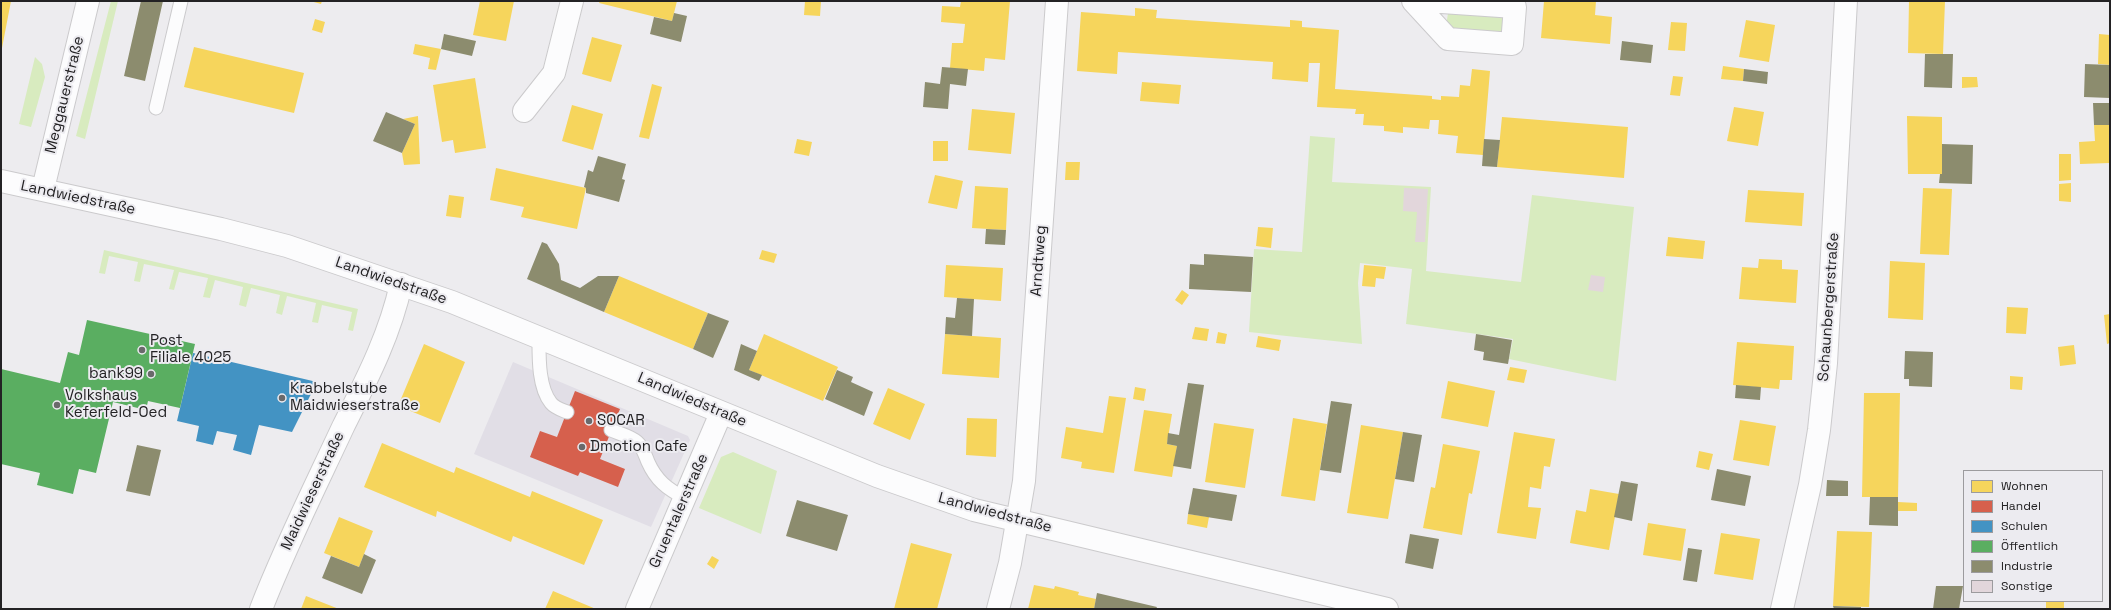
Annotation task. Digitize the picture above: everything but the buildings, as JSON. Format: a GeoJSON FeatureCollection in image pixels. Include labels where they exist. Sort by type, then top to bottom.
{"type":"FeatureCollection","features":[{"type":"Feature","properties":{"kind":"street","name":"Meggauerstraße"},"geometry":{"type":"LineString","coordinates":[[43,189],[88,1]]}},
{"type":"Feature","properties":{"kind":"street"},"geometry":{"type":"LineString","coordinates":[[524,111],[554,73],[572,1]]}},
{"type":"Feature","properties":{"kind":"street","name":"Arndtweg"},"geometry":{"type":"LineString","coordinates":[[998,609],[1010,563],[1024,481],[1057,1]]}},
{"type":"Feature","properties":{"kind":"street"},"geometry":{"type":"LineString","coordinates":[[1413,1],[1448,40],[1512,44],[1515,7],[1427,1]]}},
{"type":"Feature","properties":{"kind":"street","name":"Schaunbergerstraße"},"geometry":{"type":"LineString","coordinates":[[1782,609],[1810,486],[1819,430],[1826,364],[1846,1]]}},
{"type":"Feature","properties":{"kind":"street","name":"Landwiedstraße"},"geometry":{"type":"LineString","coordinates":[[1,181],[221,229],[287,246],[401,284],[452,302],[928,495],[974,510],[1386,609]]}},
{"type":"Feature","properties":{"kind":"street","name":"Maidwieserstraße"},"geometry":{"type":"LineString","coordinates":[[261,609],[280,560],[379,351],[395,310],[401,284]]}},
{"type":"Feature","properties":{"kind":"street","name":"Gruentalerstraße"},"geometry":{"type":"LineString","coordinates":[[636,609],[721,412]]}},
{"type":"Feature","properties":{"kind":"lane"},"geometry":{"type":"LineString","coordinates":[[156,108],[181,1]]}},
{"type":"Feature","properties":{"kind":"lane"},"geometry":{"type":"LineString","coordinates":[[539,337],[538,364],[546,395],[551,404],[567,412]]}},
{"type":"Feature","properties":{"kind":"lane"},"geometry":{"type":"LineString","coordinates":[[611,430],[637,442],[642,449],[653,474],[659,481],[671,491],[685,498]]}},
{"type":"Feature","properties":{"kind":"shaded area","name":"Dmotion Cafe"},"geometry":{"type":"Polygon","coordinates":[[[513,362],[688,436],[690,440],[651,527],[474,454],[513,362]]]}},
{"type":"Feature","properties":{"kind":"green space"},"geometry":{"type":"Polygon","coordinates":[[[111,1],[118,1],[85,139],[76,136],[111,1]]]}},
{"type":"Feature","properties":{"kind":"green space"},"geometry":{"type":"Polygon","coordinates":[[[1448,13],[1503,16],[1503,31],[1502,33],[1450,31],[1446,27],[1448,13]]]}},
{"type":"Feature","properties":{"kind":"green space"},"geometry":{"type":"Polygon","coordinates":[[[35,57],[42,64],[45,77],[31,127],[19,124],[35,57]]]}},
{"type":"Feature","properties":{"kind":"green space"},"geometry":{"type":"Polygon","coordinates":[[[1310,136],[1335,138],[1332,182],[1431,187],[1426,271],[1521,282],[1532,195],[1634,207],[1616,381],[1509,359],[1513,339],[1406,324],[1412,269],[1360,263],[1358,283],[1362,344],[1249,332],[1254,249],[1302,252],[1310,136]]]}},
{"type":"Feature","properties":{"kind":"green space"},"geometry":{"type":"Polygon","coordinates":[[[104,250],[358,309],[353,331],[348,330],[352,312],[322,305],[318,323],[312,322],[316,303],[287,296],[282,315],[276,313],[280,295],[251,288],[246,307],[239,305],[243,287],[215,280],[210,298],[203,297],[208,278],[179,272],[174,290],[169,289],[174,270],[144,264],[140,282],[134,281],[138,262],[109,256],[105,274],[99,273],[104,250]]]}},
{"type":"Feature","properties":{"kind":"green space"},"geometry":{"type":"Polygon","coordinates":[[[733,452],[777,471],[761,534],[699,508],[721,457],[733,452]]]}},
{"type":"Feature","properties":{"kind":"place","name":"Post Filiale 4025"},"geometry":{"type":"Point","coordinates":[142,350]}},
{"type":"Feature","properties":{"kind":"place","name":"bank99"},"geometry":{"type":"Point","coordinates":[151,374]}},
{"type":"Feature","properties":{"kind":"place","name":"Krabbelstube Maidwieserstraße"},"geometry":{"type":"Point","coordinates":[282,398]}},
{"type":"Feature","properties":{"kind":"place","name":"Volkshaus Keferfeld-Oed"},"geometry":{"type":"Point","coordinates":[57,405]}},
{"type":"Feature","properties":{"kind":"place","name":"SOCAR"},"geometry":{"type":"Point","coordinates":[589,421]}},
{"type":"Feature","properties":{"kind":"place","name":"Dmotion Cafe"},"geometry":{"type":"Point","coordinates":[582,447]}}]}
